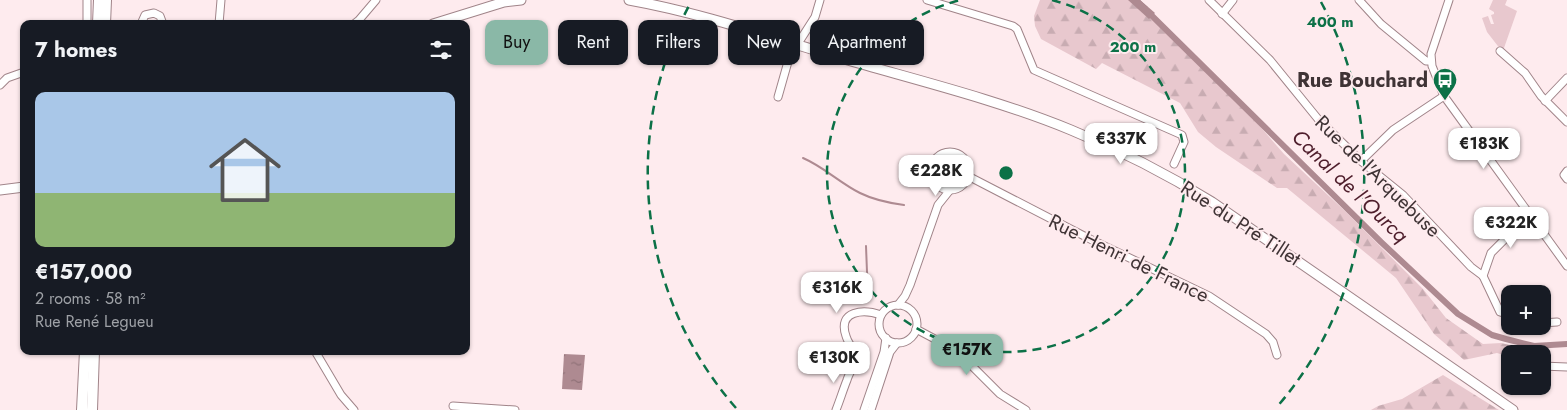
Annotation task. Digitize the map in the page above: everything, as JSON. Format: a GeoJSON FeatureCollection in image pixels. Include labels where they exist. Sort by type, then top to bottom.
{"type":"FeatureCollection","features":[{"type":"Feature","properties":{"kind":"main road"},"geometry":{"type":"LineString","coordinates":[[99,0],[102,20]]}},
{"type":"Feature","properties":{"kind":"main road"},"geometry":{"type":"LineString","coordinates":[[103,20],[106,0]]}},
{"type":"Feature","properties":{"kind":"main road"},"geometry":{"type":"LineString","coordinates":[[82,410],[84,355]]}},
{"type":"Feature","properties":{"kind":"main road"},"geometry":{"type":"LineString","coordinates":[[92,410],[95,355]]}},
{"type":"Feature","properties":{"kind":"street"},"geometry":{"type":"LineString","coordinates":[[87,0],[87,20]]}},
{"type":"Feature","properties":{"kind":"street"},"geometry":{"type":"LineString","coordinates":[[220,20],[222,0]]}},
{"type":"Feature","properties":{"kind":"street"},"geometry":{"type":"LineString","coordinates":[[359,20],[376,0]]}},
{"type":"Feature","properties":{"kind":"street"},"geometry":{"type":"LineString","coordinates":[[446,20],[504,2],[521,0]]}},
{"type":"Feature","properties":{"kind":"street","name":"Rue du Pré Tillet"},"geometry":{"type":"LineString","coordinates":[[629,0],[682,11],[728,24]]}},
{"type":"Feature","properties":{"kind":"street"},"geometry":{"type":"LineString","coordinates":[[800,37],[815,17],[820,0]]}},
{"type":"Feature","properties":{"kind":"street"},"geometry":{"type":"LineString","coordinates":[[927,0],[1013,26],[1018,29],[1034,70],[1182,134],[1184,142],[1174,164]]}},
{"type":"Feature","properties":{"kind":"street","name":"Rue de l'Arquebuse"},"geometry":{"type":"LineString","coordinates":[[1208,0],[1270,60],[1318,119],[1361,161],[1403,195],[1471,267],[1483,276],[1501,312]]}},
{"type":"Feature","properties":{"kind":"street"},"geometry":{"type":"LineString","coordinates":[[1222,14],[1233,0]]}},
{"type":"Feature","properties":{"kind":"street"},"geometry":{"type":"LineString","coordinates":[[1359,0],[1381,24],[1426,61],[1431,61]]}},
{"type":"Feature","properties":{"kind":"street"},"geometry":{"type":"LineString","coordinates":[[1449,0],[1431,61],[1444,96],[1567,266]]}},
{"type":"Feature","properties":{"kind":"street"},"geometry":{"type":"LineString","coordinates":[[143,20],[145,16],[154,13],[160,16],[162,20]]}},
{"type":"Feature","properties":{"kind":"street","name":"Rue du Pré Tillet"},"geometry":{"type":"LineString","coordinates":[[800,45],[1019,111],[1072,130],[1132,157],[1212,202],[1513,410]]}},
{"type":"Feature","properties":{"kind":"street"},"geometry":{"type":"LineString","coordinates":[[1500,51],[1524,73],[1545,100],[1567,122]]}},
{"type":"Feature","properties":{"kind":"street"},"geometry":{"type":"LineString","coordinates":[[778,97],[788,65]]}},
{"type":"Feature","properties":{"kind":"street"},"geometry":{"type":"LineString","coordinates":[[0,85],[7,78],[20,73]]}},
{"type":"Feature","properties":{"kind":"street"},"geometry":{"type":"LineString","coordinates":[[1545,100],[1567,78]]}},
{"type":"Feature","properties":{"kind":"street"},"geometry":{"type":"LineString","coordinates":[[1361,161],[1393,130],[1444,96]]}},
{"type":"Feature","properties":{"kind":"street"},"geometry":{"type":"LineString","coordinates":[[938,205],[950,190],[961,186],[968,176],[969,170],[964,158],[953,152],[947,152],[932,164],[932,176],[939,186],[950,190]]}},
{"type":"Feature","properties":{"kind":"street"},"geometry":{"type":"LineString","coordinates":[[1567,172],[1564,174],[1567,179]]}},
{"type":"Feature","properties":{"kind":"street","name":"Rue Henri de France"},"geometry":{"type":"LineString","coordinates":[[968,176],[1090,240],[1209,296],[1266,334],[1273,342],[1278,355]]}},
{"type":"Feature","properties":{"kind":"street"},"geometry":{"type":"LineString","coordinates":[[898,305],[910,285],[938,205],[939,186]]}},
{"type":"Feature","properties":{"kind":"street"},"geometry":{"type":"LineString","coordinates":[[0,190],[20,188]]}},
{"type":"Feature","properties":{"kind":"street"},"geometry":{"type":"LineString","coordinates":[[1483,276],[1491,253],[1510,234],[1533,219]]}},
{"type":"Feature","properties":{"kind":"street"},"geometry":{"type":"LineString","coordinates":[[871,410],[890,352],[897,343],[909,339],[916,329],[916,319],[911,310],[909,297],[910,285]]}},
{"type":"Feature","properties":{"kind":"street"},"geometry":{"type":"LineString","coordinates":[[897,343],[886,338],[879,328],[881,315],[888,308],[898,305],[911,310]]}},
{"type":"Feature","properties":{"kind":"street"},"geometry":{"type":"LineString","coordinates":[[836,410],[855,358],[844,326],[847,318],[854,312],[865,311],[881,315]]}},
{"type":"Feature","properties":{"kind":"street"},"geometry":{"type":"LineString","coordinates":[[1551,322],[1557,322]]}},
{"type":"Feature","properties":{"kind":"street"},"geometry":{"type":"LineString","coordinates":[[916,329],[948,346],[969,363],[1000,394],[1026,410]]}},
{"type":"Feature","properties":{"kind":"street"},"geometry":{"type":"LineString","coordinates":[[864,410],[884,352],[886,338]]}},
{"type":"Feature","properties":{"kind":"street"},"geometry":{"type":"LineString","coordinates":[[317,355],[341,395],[354,410]]}},
{"type":"Feature","properties":{"kind":"street"},"geometry":{"type":"LineString","coordinates":[[1551,366],[1567,367]]}},
{"type":"Feature","properties":{"kind":"street"},"geometry":{"type":"LineString","coordinates":[[453,406],[514,410]]}},
{"type":"Feature","properties":{"kind":"green space"},"geometry":{"type":"Polygon","coordinates":[[[1040,0],[1132,0],[1217,77],[1284,154],[1345,211],[1423,289],[1446,318],[1483,344],[1501,343],[1510,345],[1501,345],[1501,354],[1497,353],[1464,360],[1434,334],[1396,278],[1287,188],[1277,188],[1216,147],[1198,132],[1180,103],[1102,63],[1096,69],[1041,39],[1035,26],[1034,16],[1040,0]]]}},
{"type":"Feature","properties":{"kind":"green space"},"geometry":{"type":"Polygon","coordinates":[[[1493,0],[1507,0],[1505,5],[1517,11],[1504,48],[1501,50],[1487,32],[1482,18],[1488,16],[1491,24],[1494,24],[1491,15],[1494,12],[1489,9],[1493,0]]]}},
{"type":"Feature","properties":{"kind":"green space"},"geometry":{"type":"Polygon","coordinates":[[[1443,375],[1499,410],[1371,410],[1402,399],[1443,375]]]}},
{"type":"Feature","properties":{"kind":"water"},"geometry":{"type":"Polygon","coordinates":[[[1128,0],[1140,0],[1155,13],[1149,19],[1128,0]]]}},
{"type":"Feature","properties":{"kind":"water"},"geometry":{"type":"Polygon","coordinates":[[[564,354],[585,355],[582,390],[562,389],[564,354]]]}},
{"type":"Feature","properties":{"kind":"waterway","name":"Canal de l'Ourcq"},"geometry":{"type":"LineString","coordinates":[[1136,0],[1381,242],[1458,314],[1492,335],[1506,339],[1534,346],[1567,344]]}},
{"type":"Feature","properties":{"kind":"waterway"},"geometry":{"type":"LineString","coordinates":[[803,158],[860,193],[871,198],[904,205]]}},
{"type":"Feature","properties":{"kind":"waterway"},"geometry":{"type":"LineString","coordinates":[[866,246],[868,298]]}},
{"type":"Feature","properties":{"kind":"place","name":"Rue Bouchard"},"geometry":{"type":"Point","coordinates":[1445,101]}}]}
